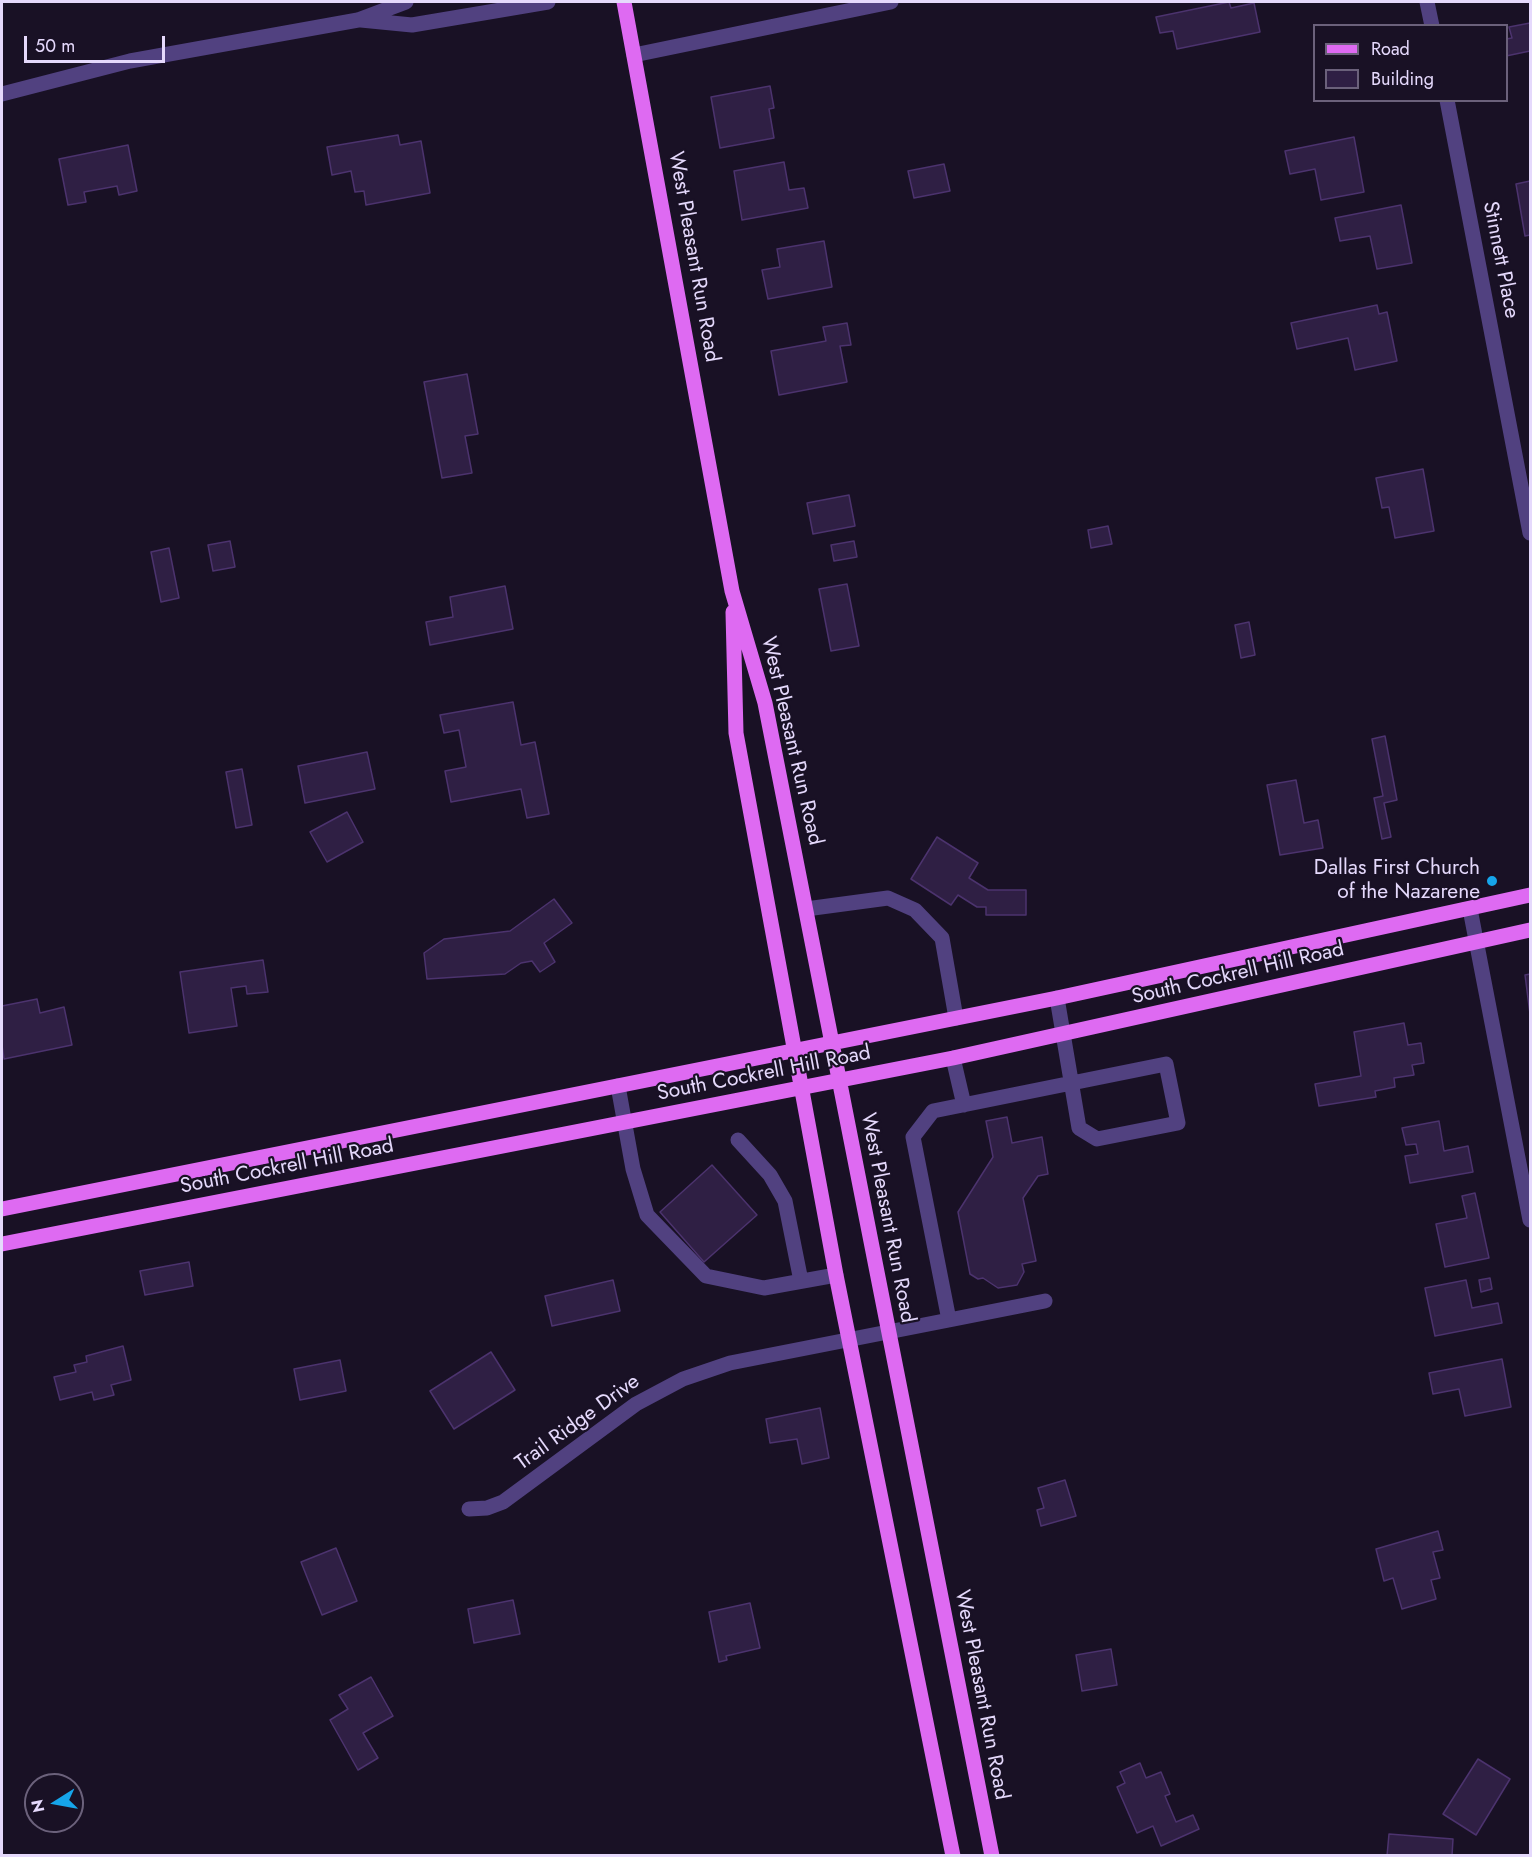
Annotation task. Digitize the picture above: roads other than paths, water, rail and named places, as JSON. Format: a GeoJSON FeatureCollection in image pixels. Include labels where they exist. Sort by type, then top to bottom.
{"type":"FeatureCollection","features":[{"type":"Feature","properties":{"kind":"main road","name":"West Pleasant Run Road"},"geometry":{"type":"LineString","coordinates":[[624,2],[732,591],[765,704],[992,1856]]}},
{"type":"Feature","properties":{"kind":"main road","name":"West Pleasant Run Road"},"geometry":{"type":"LineString","coordinates":[[732,591],[736,733],[849,1340],[953,1856]]}},
{"type":"Feature","properties":{"kind":"main road","name":"South Cockrell Hill Road"},"geometry":{"type":"LineString","coordinates":[[2,1209],[1057,998],[1530,895]]}},
{"type":"Feature","properties":{"kind":"main road","name":"South Cockrell Hill Road"},"geometry":{"type":"LineString","coordinates":[[2,1244],[953,1058],[1530,930]]}},
{"type":"Feature","properties":{"kind":"street"},"geometry":{"type":"LineString","coordinates":[[2,94],[130,61],[358,20],[406,2]]}},
{"type":"Feature","properties":{"kind":"street"},"geometry":{"type":"LineString","coordinates":[[358,20],[412,25],[548,2]]}},
{"type":"Feature","properties":{"kind":"street"},"geometry":{"type":"LineString","coordinates":[[634,56],[891,2]]}},
{"type":"Feature","properties":{"kind":"street"},"geometry":{"type":"LineString","coordinates":[[1427,2],[1432,24]]}},
{"type":"Feature","properties":{"kind":"street","name":"Stinnett Place"},"geometry":{"type":"LineString","coordinates":[[1447,102],[1530,533]]}},
{"type":"Feature","properties":{"kind":"street"},"geometry":{"type":"LineString","coordinates":[[806,909],[888,898],[915,910],[942,938],[956,1018]]}},
{"type":"Feature","properties":{"kind":"street"},"geometry":{"type":"LineString","coordinates":[[1470,909],[1530,1220]]}},
{"type":"Feature","properties":{"kind":"street"},"geometry":{"type":"LineString","coordinates":[[949,1320],[913,1137],[933,1111],[1070,1083],[1166,1064],[1178,1123],[1097,1139],[1079,1128],[1070,1083],[1057,998]]}},
{"type":"Feature","properties":{"kind":"street"},"geometry":{"type":"LineString","coordinates":[[953,1058],[964,1105]]}},
{"type":"Feature","properties":{"kind":"street"},"geometry":{"type":"LineString","coordinates":[[618,1086],[633,1168],[647,1215],[706,1276],[764,1288],[837,1275]]}},
{"type":"Feature","properties":{"kind":"street"},"geometry":{"type":"LineString","coordinates":[[738,1140],[770,1175],[785,1202],[801,1281]]}},
{"type":"Feature","properties":{"kind":"street","name":"Trail Ridge Drive"},"geometry":{"type":"LineString","coordinates":[[470,1509],[487,1508],[503,1502],[636,1404],[683,1379],[730,1363],[1045,1301]]}},
{"type":"Feature","properties":{"kind":"place","name":"Dallas First Church of the Nazarene"},"geometry":{"type":"Point","coordinates":[1492,881]}}]}
